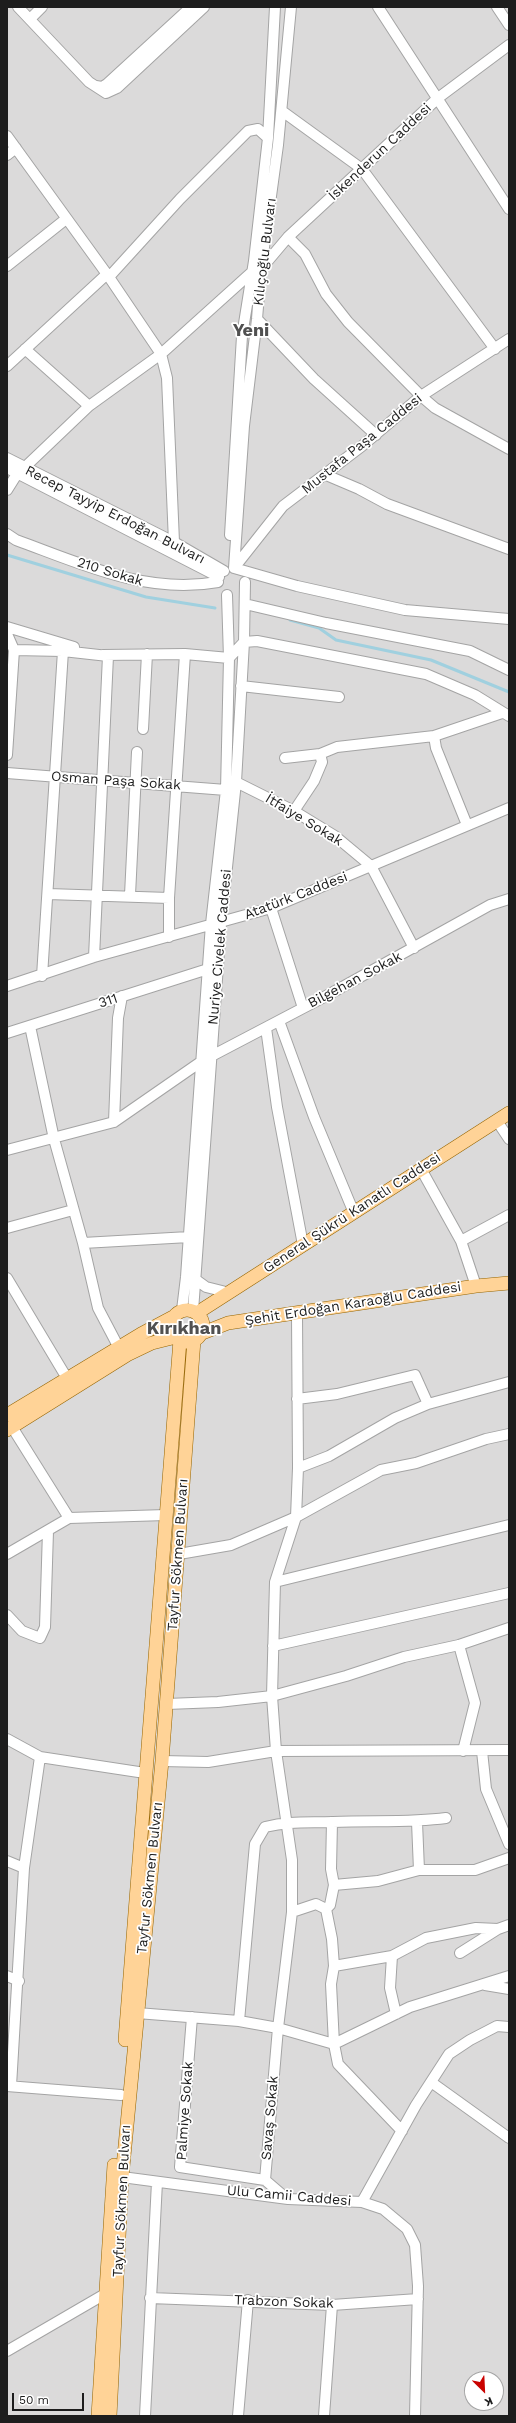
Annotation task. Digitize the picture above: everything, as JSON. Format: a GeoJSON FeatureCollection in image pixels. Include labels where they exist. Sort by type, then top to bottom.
{"type":"FeatureCollection","features":[{"type":"Feature","properties":{"kind":"main road","name":"General Şükrü Kanatlı Caddesi"},"geometry":{"type":"LineString","coordinates":[[9,1424],[68,1380],[119,1348],[226,1292],[354,1213],[509,1113]]}},
{"type":"Feature","properties":{"kind":"main road","name":"Şehit Erdoğan Karaoğlu Caddesi"},"geometry":{"type":"LineString","coordinates":[[197,1337],[228,1323],[297,1314],[476,1286],[509,1283]]}},
{"type":"Feature","properties":{"kind":"main road","name":"Nuriye Civelek Caddesi"},"geometry":{"type":"LineString","coordinates":[[178,1338],[171,1330],[186,1313],[202,1323],[197,1337]]}},
{"type":"Feature","properties":{"kind":"main road"},"geometry":{"type":"LineString","coordinates":[[9,1424],[152,1342],[197,1337]]}},
{"type":"Feature","properties":{"kind":"main road","name":"Tayfur Sökmen Bulvarı"},"geometry":{"type":"LineString","coordinates":[[98,2416],[162,1761],[197,1337]]}},
{"type":"Feature","properties":{"kind":"main road","name":"Tayfur Sökmen Bulvarı"},"geometry":{"type":"LineString","coordinates":[[110,2416],[112,2178],[121,2096],[166,1515],[178,1338]]}},
{"type":"Feature","properties":{"kind":"street"},"geometry":{"type":"LineString","coordinates":[[18,7],[89,82],[106,93],[112,92],[204,7]]}},
{"type":"Feature","properties":{"kind":"street"},"geometry":{"type":"LineString","coordinates":[[30,19],[42,7]]}},
{"type":"Feature","properties":{"kind":"street"},"geometry":{"type":"LineString","coordinates":[[96,86],[102,87],[107,84],[191,7]]}},
{"type":"Feature","properties":{"kind":"street","name":"Kılıçoğlu Bulvarı"},"geometry":{"type":"LineString","coordinates":[[224,573],[257,319],[256,271],[268,138],[275,7]]}},
{"type":"Feature","properties":{"kind":"street","name":"Kılıçoğlu Bulvarı"},"geometry":{"type":"LineString","coordinates":[[224,573],[242,336],[256,271],[282,111],[291,7]]}},
{"type":"Feature","properties":{"kind":"street"},"geometry":{"type":"LineString","coordinates":[[378,7],[509,209]]}},
{"type":"Feature","properties":{"kind":"street"},"geometry":{"type":"LineString","coordinates":[[497,7],[509,25]]}},
{"type":"Feature","properties":{"kind":"street","name":"İskenderun Caddesi"},"geometry":{"type":"LineString","coordinates":[[7,490],[20,471],[89,406],[161,354],[256,271],[288,237],[438,98],[509,45]]}},
{"type":"Feature","properties":{"kind":"street"},"geometry":{"type":"LineString","coordinates":[[282,111],[362,169],[495,349]]}},
{"type":"Feature","properties":{"kind":"street"},"geometry":{"type":"LineString","coordinates":[[7,366],[24,349],[108,276],[180,199],[248,131],[258,129],[268,138]]}},
{"type":"Feature","properties":{"kind":"street"},"geometry":{"type":"LineString","coordinates":[[7,136],[108,276],[161,354],[167,378],[174,542]]}},
{"type":"Feature","properties":{"kind":"street"},"geometry":{"type":"LineString","coordinates":[[7,155],[16,148]]}},
{"type":"Feature","properties":{"kind":"street"},"geometry":{"type":"LineString","coordinates":[[7,266],[66,219]]}},
{"type":"Feature","properties":{"kind":"street"},"geometry":{"type":"LineString","coordinates":[[288,237],[305,254],[326,294],[348,322],[421,396],[435,408],[509,449]]}},
{"type":"Feature","properties":{"kind":"street"},"geometry":{"type":"LineString","coordinates":[[257,319],[314,379],[376,435]]}},
{"type":"Feature","properties":{"kind":"street","name":"Mustafa Paşa Caddesi"},"geometry":{"type":"LineString","coordinates":[[224,573],[283,506],[326,475],[376,435],[421,396],[509,339]]}},
{"type":"Feature","properties":{"kind":"street"},"geometry":{"type":"LineString","coordinates":[[24,349],[89,406]]}},
{"type":"Feature","properties":{"kind":"street","name":"Recep Tayyip Erdoğan Bulvarı"},"geometry":{"type":"LineString","coordinates":[[7,458],[20,471],[224,573]]}},
{"type":"Feature","properties":{"kind":"street","name":"Recep Tayyip Erdoğan Bulvarı"},"geometry":{"type":"LineString","coordinates":[[7,468],[20,471],[174,542],[224,573]]}},
{"type":"Feature","properties":{"kind":"street"},"geometry":{"type":"LineString","coordinates":[[326,475],[359,489],[387,504],[509,549]]}},
{"type":"Feature","properties":{"kind":"street","name":"210 Sokak"},"geometry":{"type":"LineString","coordinates":[[7,534],[16,540],[115,576],[148,584],[182,586],[224,573]]}},
{"type":"Feature","properties":{"kind":"street"},"geometry":{"type":"LineString","coordinates":[[224,573],[242,573],[245,582],[240,592],[227,595],[221,591],[224,573]]}},
{"type":"Feature","properties":{"kind":"street"},"geometry":{"type":"LineString","coordinates":[[224,573],[297,586],[405,610],[509,619]]}},
{"type":"Feature","properties":{"kind":"street","name":"Nuriye Civelek Caddesi"},"geometry":{"type":"LineString","coordinates":[[186,1313],[195,1279],[206,1059],[208,969],[216,924],[236,782],[244,642],[245,582]]}},
{"type":"Feature","properties":{"kind":"street","name":"Nuriye Civelek Caddesi"},"geometry":{"type":"LineString","coordinates":[[186,1313],[189,1237],[206,1059],[226,790],[228,658],[227,595]]}},
{"type":"Feature","properties":{"kind":"street"},"geometry":{"type":"LineString","coordinates":[[245,604],[326,623],[470,651],[509,670]]}},
{"type":"Feature","properties":{"kind":"street"},"geometry":{"type":"LineString","coordinates":[[7,627],[108,656]]}},
{"type":"Feature","properties":{"kind":"street"},"geometry":{"type":"LineString","coordinates":[[7,634],[14,650],[7,755]]}},
{"type":"Feature","properties":{"kind":"street"},"geometry":{"type":"LineString","coordinates":[[14,650],[63,651],[108,656],[185,654],[228,658],[244,642],[256,641],[426,674],[474,696],[505,715]]}},
{"type":"Feature","properties":{"kind":"street"},"geometry":{"type":"LineString","coordinates":[[42,976],[57,776],[63,651]]}},
{"type":"Feature","properties":{"kind":"street"},"geometry":{"type":"LineString","coordinates":[[143,729],[147,654]]}},
{"type":"Feature","properties":{"kind":"street"},"geometry":{"type":"LineString","coordinates":[[168,937],[168,898],[185,654]]}},
{"type":"Feature","properties":{"kind":"street"},"geometry":{"type":"LineString","coordinates":[[94,957],[104,780],[108,656]]}},
{"type":"Feature","properties":{"kind":"street"},"geometry":{"type":"LineString","coordinates":[[241,686],[339,697]]}},
{"type":"Feature","properties":{"kind":"street"},"geometry":{"type":"LineString","coordinates":[[285,758],[320,754],[337,747],[434,736],[505,715]]}},
{"type":"Feature","properties":{"kind":"street"},"geometry":{"type":"LineString","coordinates":[[434,736],[436,748],[467,825]]}},
{"type":"Feature","properties":{"kind":"street"},"geometry":{"type":"LineString","coordinates":[[130,895],[137,752]]}},
{"type":"Feature","properties":{"kind":"street"},"geometry":{"type":"LineString","coordinates":[[294,811],[314,781],[322,762],[320,754]]}},
{"type":"Feature","properties":{"kind":"street","name":"Osman Paşa Sokak"},"geometry":{"type":"LineString","coordinates":[[7,773],[226,790]]}},
{"type":"Feature","properties":{"kind":"street"},"geometry":{"type":"LineString","coordinates":[[226,790],[236,782]]}},
{"type":"Feature","properties":{"kind":"street","name":"İtfaiye Sokak"},"geometry":{"type":"LineString","coordinates":[[236,782],[294,811],[335,836],[371,866],[414,948]]}},
{"type":"Feature","properties":{"kind":"street","name":"Atatürk Caddesi"},"geometry":{"type":"LineString","coordinates":[[7,986],[42,976],[94,957],[271,908],[509,808]]}},
{"type":"Feature","properties":{"kind":"street"},"geometry":{"type":"LineString","coordinates":[[48,894],[97,896],[130,895],[168,898]]}},
{"type":"Feature","properties":{"kind":"street","name":"Bilgehan Sokak"},"geometry":{"type":"LineString","coordinates":[[7,1150],[54,1139],[114,1122],[206,1059],[414,948],[490,905],[509,899]]}},
{"type":"Feature","properties":{"kind":"street"},"geometry":{"type":"LineString","coordinates":[[271,908],[303,1008]]}},
{"type":"Feature","properties":{"kind":"street","name":"311"},"geometry":{"type":"LineString","coordinates":[[7,1032],[208,969]]}},
{"type":"Feature","properties":{"kind":"street"},"geometry":{"type":"LineString","coordinates":[[114,1122],[118,1018],[122,996]]}},
{"type":"Feature","properties":{"kind":"street"},"geometry":{"type":"LineString","coordinates":[[279,1021],[314,1117],[354,1213]]}},
{"type":"Feature","properties":{"kind":"street"},"geometry":{"type":"LineString","coordinates":[[30,1026],[54,1139],[83,1243],[98,1308],[119,1348]]}},
{"type":"Feature","properties":{"kind":"street"},"geometry":{"type":"LineString","coordinates":[[266,1028],[277,1106],[303,1245]]}},
{"type":"Feature","properties":{"kind":"street"},"geometry":{"type":"LineString","coordinates":[[497,1121],[509,1139]]}},
{"type":"Feature","properties":{"kind":"street"},"geometry":{"type":"LineString","coordinates":[[421,1169],[461,1241],[476,1286]]}},
{"type":"Feature","properties":{"kind":"street"},"geometry":{"type":"LineString","coordinates":[[7,1228],[73,1210]]}},
{"type":"Feature","properties":{"kind":"street"},"geometry":{"type":"LineString","coordinates":[[461,1241],[509,1215]]}},
{"type":"Feature","properties":{"kind":"street"},"geometry":{"type":"LineString","coordinates":[[83,1243],[189,1237]]}},
{"type":"Feature","properties":{"kind":"street"},"geometry":{"type":"LineString","coordinates":[[7,1278],[68,1380]]}},
{"type":"Feature","properties":{"kind":"street"},"geometry":{"type":"LineString","coordinates":[[195,1279],[206,1287],[226,1292]]}},
{"type":"Feature","properties":{"kind":"street","name":"Savaş Sokak"},"geometry":{"type":"LineString","coordinates":[[286,2198],[265,2180],[278,2028],[292,1912],[292,1860],[276,1751],[272,1696],[275,1582],[296,1517],[298,1468],[297,1314]]}},
{"type":"Feature","properties":{"kind":"street"},"geometry":{"type":"LineString","coordinates":[[297,1400],[337,1394],[415,1374],[428,1404]]}},
{"type":"Feature","properties":{"kind":"street"},"geometry":{"type":"LineString","coordinates":[[298,1468],[329,1456],[395,1418],[428,1404],[509,1382]]}},
{"type":"Feature","properties":{"kind":"street"},"geometry":{"type":"LineString","coordinates":[[9,1424],[68,1518]]}},
{"type":"Feature","properties":{"kind":"street"},"geometry":{"type":"LineString","coordinates":[[179,1554],[231,1545],[296,1517],[381,1470],[416,1462],[486,1439],[509,1434]]}},
{"type":"Feature","properties":{"kind":"street"},"geometry":{"type":"LineString","coordinates":[[7,1554],[68,1518],[166,1515]]}},
{"type":"Feature","properties":{"kind":"street"},"geometry":{"type":"LineString","coordinates":[[275,1582],[509,1524]]}},
{"type":"Feature","properties":{"kind":"street"},"geometry":{"type":"LineString","coordinates":[[7,1615],[22,1632],[40,1638],[45,1627],[48,1531]]}},
{"type":"Feature","properties":{"kind":"street"},"geometry":{"type":"LineString","coordinates":[[273,1646],[509,1593]]}},
{"type":"Feature","properties":{"kind":"street"},"geometry":{"type":"LineString","coordinates":[[167,1704],[218,1702],[272,1696],[346,1676],[404,1657],[459,1645],[509,1628]]}},
{"type":"Feature","properties":{"kind":"street"},"geometry":{"type":"LineString","coordinates":[[459,1645],[475,1702],[463,1751]]}},
{"type":"Feature","properties":{"kind":"street"},"geometry":{"type":"LineString","coordinates":[[7,1739],[40,1757],[146,1774]]}},
{"type":"Feature","properties":{"kind":"street"},"geometry":{"type":"LineString","coordinates":[[162,1761],[208,1762],[276,1751],[509,1750]]}},
{"type":"Feature","properties":{"kind":"street"},"geometry":{"type":"LineString","coordinates":[[482,1751],[486,1789],[509,1844]]}},
{"type":"Feature","properties":{"kind":"street"},"geometry":{"type":"LineString","coordinates":[[40,1757],[24,1868],[19,1981],[9,2086],[121,2096]]}},
{"type":"Feature","properties":{"kind":"street"},"geometry":{"type":"LineString","coordinates":[[239,2022],[255,1844],[266,1827],[286,1822],[332,1822],[360,1820],[418,1822],[446,1818]]}},
{"type":"Feature","properties":{"kind":"street"},"geometry":{"type":"LineString","coordinates":[[326,1909],[330,1905],[334,1886],[331,1869],[332,1822]]}},
{"type":"Feature","properties":{"kind":"street"},"geometry":{"type":"LineString","coordinates":[[418,1822],[419,1870]]}},
{"type":"Feature","properties":{"kind":"street"},"geometry":{"type":"LineString","coordinates":[[334,1886],[378,1881],[419,1870],[476,1870],[509,1858]]}},
{"type":"Feature","properties":{"kind":"street"},"geometry":{"type":"LineString","coordinates":[[7,1861],[24,1868]]}},
{"type":"Feature","properties":{"kind":"street"},"geometry":{"type":"LineString","coordinates":[[292,1912],[316,1904],[326,1909]]}},
{"type":"Feature","properties":{"kind":"street"},"geometry":{"type":"LineString","coordinates":[[326,1909],[332,1939],[334,1966],[330,1984],[334,2044],[338,2064],[402,2131]]}},
{"type":"Feature","properties":{"kind":"street"},"geometry":{"type":"LineString","coordinates":[[460,1952],[498,1928],[509,1924]]}},
{"type":"Feature","properties":{"kind":"street"},"geometry":{"type":"LineString","coordinates":[[334,1966],[392,1956],[426,1938],[476,1928],[498,1928]]}},
{"type":"Feature","properties":{"kind":"street"},"geometry":{"type":"LineString","coordinates":[[392,1956],[390,1988],[396,2014]]}},
{"type":"Feature","properties":{"kind":"street"},"geometry":{"type":"LineString","coordinates":[[7,1976],[19,1981]]}},
{"type":"Feature","properties":{"kind":"street"},"geometry":{"type":"LineString","coordinates":[[137,2013],[239,2022],[278,2028],[334,2044],[410,2007],[509,1976]]}},
{"type":"Feature","properties":{"kind":"street"},"geometry":{"type":"LineString","coordinates":[[484,1984],[509,1989]]}},
{"type":"Feature","properties":{"kind":"street","name":"Palmiye Sokak"},"geometry":{"type":"LineString","coordinates":[[192,2018],[180,2167],[265,2180]]}},
{"type":"Feature","properties":{"kind":"street","name":"Ulu Camii Caddesi"},"geometry":{"type":"LineString","coordinates":[[122,2177],[286,2198],[362,2202],[402,2131],[449,2054],[464,2043],[497,2026],[509,2027]]}},
{"type":"Feature","properties":{"kind":"street"},"geometry":{"type":"LineString","coordinates":[[431,2082],[509,2138]]}},
{"type":"Feature","properties":{"kind":"street"},"geometry":{"type":"LineString","coordinates":[[146,2416],[150,2298],[158,2182]]}},
{"type":"Feature","properties":{"kind":"street"},"geometry":{"type":"LineString","coordinates":[[362,2202],[383,2209],[407,2229],[415,2245],[418,2299],[415,2416]]}},
{"type":"Feature","properties":{"kind":"street"},"geometry":{"type":"LineString","coordinates":[[7,2351],[111,2294]]}},
{"type":"Feature","properties":{"kind":"street","name":"Trabzon Sokak"},"geometry":{"type":"LineString","coordinates":[[150,2298],[248,2300],[332,2305],[418,2299]]}},
{"type":"Feature","properties":{"kind":"street"},"geometry":{"type":"LineString","coordinates":[[238,2416],[248,2300]]}},
{"type":"Feature","properties":{"kind":"street"},"geometry":{"type":"LineString","coordinates":[[324,2416],[332,2305]]}},
{"type":"Feature","properties":{"kind":"shaded area"},"geometry":{"type":"Polygon","coordinates":[[[7,7],[509,7],[509,2416],[7,2416],[7,7]]]}},
{"type":"Feature","properties":{"kind":"waterway"},"geometry":{"type":"LineString","coordinates":[[7,555],[146,597],[215,608]]}},
{"type":"Feature","properties":{"kind":"waterway"},"geometry":{"type":"LineString","coordinates":[[290,620],[319,628],[336,640],[431,660],[509,692]]}},
{"type":"Feature","properties":{"kind":"district","name":"Yeni"},"geometry":{"type":"Point","coordinates":[251,331]}},
{"type":"Feature","properties":{"kind":"district","name":"Kırıkhan"},"geometry":{"type":"Point","coordinates":[184,1329]}}]}
